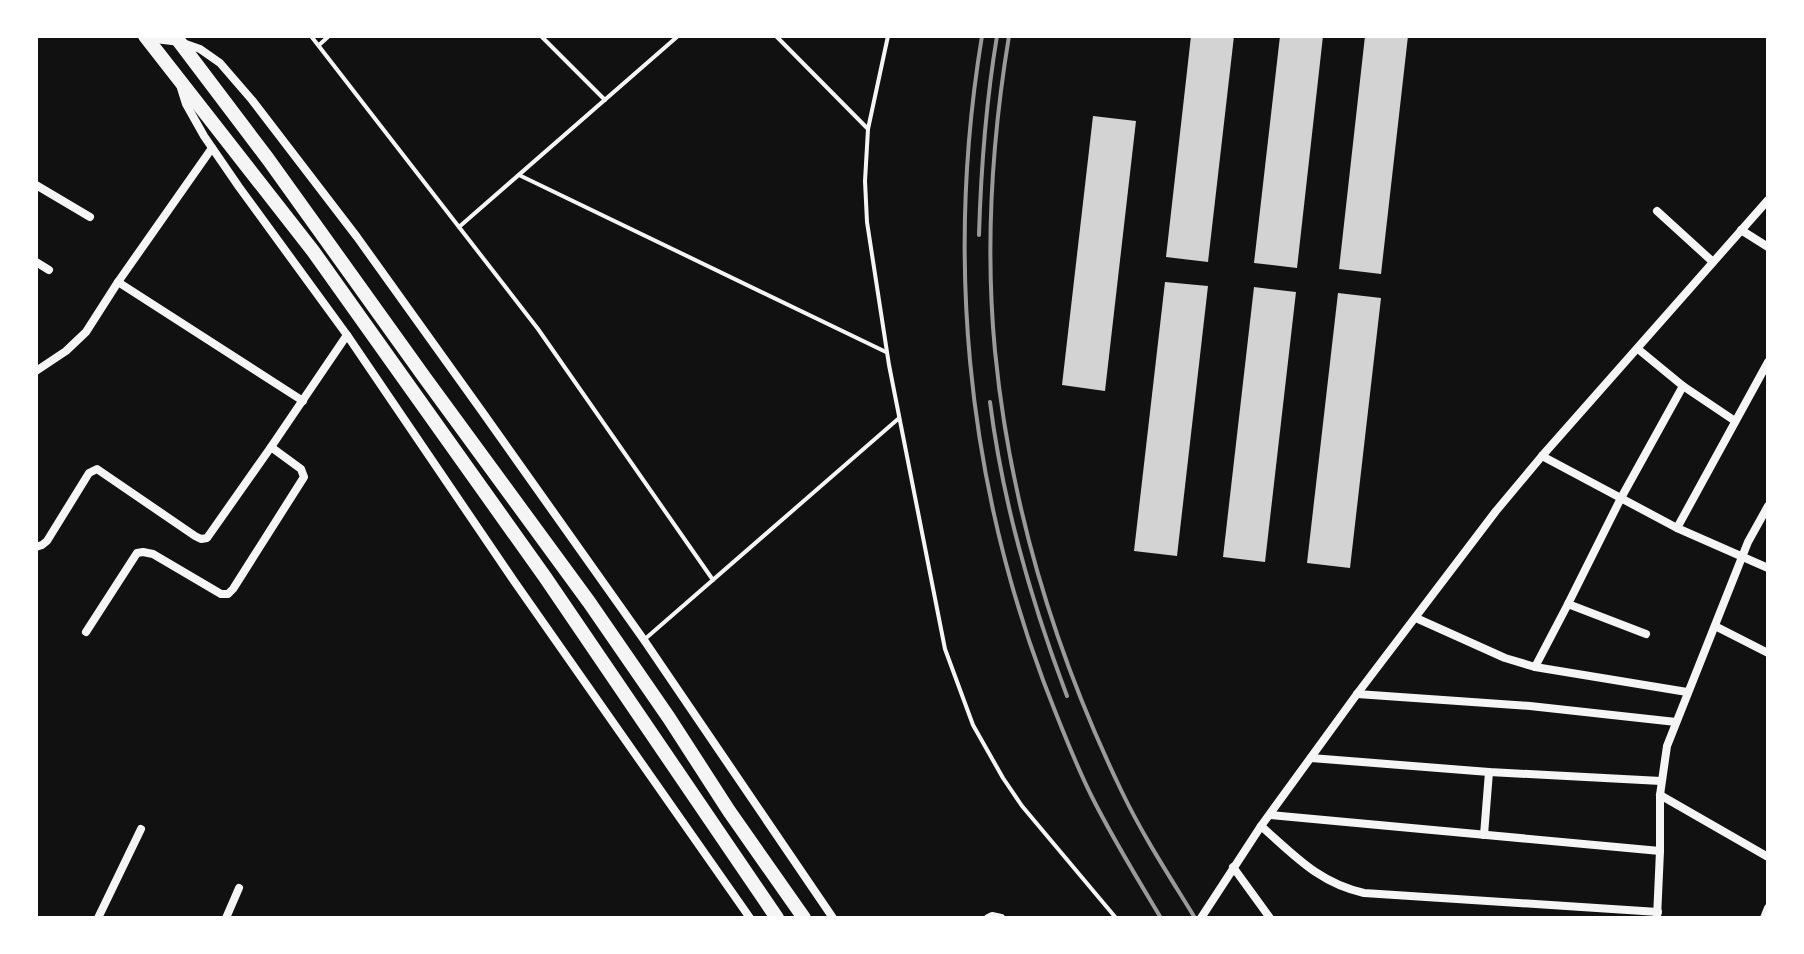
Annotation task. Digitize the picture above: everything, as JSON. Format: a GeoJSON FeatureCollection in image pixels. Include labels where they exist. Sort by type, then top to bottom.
{"type":"FeatureCollection","features":[{"type":"Feature","properties":{"kind":"highway"},"geometry":{"type":"LineString","coordinates":[[146,37],[313,251],[545,577],[777,918]]}},
{"type":"Feature","properties":{"kind":"highway"},"geometry":{"type":"LineString","coordinates":[[178,39],[589,602],[804,918]]}},
{"type":"Feature","properties":{"kind":"street"},"geometry":{"type":"LineString","coordinates":[[146,37],[178,39],[200,49],[220,63],[252,100],[357,237],[644,640],[833,918]]}},
{"type":"Feature","properties":{"kind":"street"},"geometry":{"type":"LineString","coordinates":[[177,76],[186,104],[212,148],[347,335],[514,581],[750,918]]}},
{"type":"Feature","properties":{"kind":"street"},"geometry":{"type":"LineString","coordinates":[[36,371],[66,351],[86,332],[212,148]]}},
{"type":"Feature","properties":{"kind":"street"},"geometry":{"type":"LineString","coordinates":[[36,185],[90,217]]}},
{"type":"Feature","properties":{"kind":"street"},"geometry":{"type":"LineString","coordinates":[[1201,918],[1261,826],[1496,511],[1768,200]]}},
{"type":"Feature","properties":{"kind":"street"},"geometry":{"type":"LineString","coordinates":[[1657,211],[1713,262]]}},
{"type":"Feature","properties":{"kind":"street"},"geometry":{"type":"LineString","coordinates":[[1741,230],[1768,247]]}},
{"type":"Feature","properties":{"kind":"street"},"geometry":{"type":"LineString","coordinates":[[36,262],[49,270]]}},
{"type":"Feature","properties":{"kind":"street"},"geometry":{"type":"LineString","coordinates":[[118,282],[303,401]]}},
{"type":"Feature","properties":{"kind":"street"},"geometry":{"type":"LineString","coordinates":[[36,547],[47,541],[89,473],[97,469],[195,536],[207,538],[347,335]]}},
{"type":"Feature","properties":{"kind":"street"},"geometry":{"type":"LineString","coordinates":[[1638,349],[1683,386],[1735,421]]}},
{"type":"Feature","properties":{"kind":"street"},"geometry":{"type":"LineString","coordinates":[[1677,528],[1768,362]]}},
{"type":"Feature","properties":{"kind":"street"},"geometry":{"type":"LineString","coordinates":[[1535,667],[1621,498],[1683,386]]}},
{"type":"Feature","properties":{"kind":"street"},"geometry":{"type":"LineString","coordinates":[[86,632],[137,553],[153,554],[221,594],[228,594],[233,589],[304,477],[301,469],[271,447]]}},
{"type":"Feature","properties":{"kind":"street"},"geometry":{"type":"LineString","coordinates":[[1542,456],[1677,528],[1768,568]]}},
{"type":"Feature","properties":{"kind":"street"},"geometry":{"type":"LineString","coordinates":[[1261,826],[1324,878],[1348,890],[1657,915],[1660,795],[1667,746],[1741,557],[1768,506]]}},
{"type":"Feature","properties":{"kind":"street"},"geometry":{"type":"LineString","coordinates":[[1568,604],[1646,634]]}},
{"type":"Feature","properties":{"kind":"street"},"geometry":{"type":"LineString","coordinates":[[1416,618],[1505,658],[1535,667],[1687,692]]}},
{"type":"Feature","properties":{"kind":"street"},"geometry":{"type":"LineString","coordinates":[[1715,626],[1768,653]]}},
{"type":"Feature","properties":{"kind":"street"},"geometry":{"type":"LineString","coordinates":[[1357,694],[1530,706],[1676,722]]}},
{"type":"Feature","properties":{"kind":"street"},"geometry":{"type":"LineString","coordinates":[[1311,758],[1661,781]]}},
{"type":"Feature","properties":{"kind":"street"},"geometry":{"type":"LineString","coordinates":[[1484,835],[1489,772]]}},
{"type":"Feature","properties":{"kind":"street"},"geometry":{"type":"LineString","coordinates":[[1660,795],[1768,857]]}},
{"type":"Feature","properties":{"kind":"street"},"geometry":{"type":"LineString","coordinates":[[1270,815],[1660,851]]}},
{"type":"Feature","properties":{"kind":"street"},"geometry":{"type":"LineString","coordinates":[[98,918],[141,829]]}},
{"type":"Feature","properties":{"kind":"street"},"geometry":{"type":"LineString","coordinates":[[1233,867],[1270,918]]}},
{"type":"Feature","properties":{"kind":"street"},"geometry":{"type":"LineString","coordinates":[[226,918],[239,888]]}},
{"type":"Feature","properties":{"kind":"street"},"geometry":{"type":"LineString","coordinates":[[1764,918],[1768,908]]}},
{"type":"Feature","properties":{"kind":"street"},"geometry":{"type":"LineString","coordinates":[[988,918],[1001,918]]}},
{"type":"Feature","properties":{"kind":"lane"},"geometry":{"type":"LineString","coordinates":[[311,36],[538,329],[713,580]]}},
{"type":"Feature","properties":{"kind":"lane"},"geometry":{"type":"LineString","coordinates":[[319,45],[329,36]]}},
{"type":"Feature","properties":{"kind":"lane"},"geometry":{"type":"LineString","coordinates":[[541,36],[605,100]]}},
{"type":"Feature","properties":{"kind":"lane"},"geometry":{"type":"LineString","coordinates":[[459,227],[678,36]]}},
{"type":"Feature","properties":{"kind":"lane"},"geometry":{"type":"LineString","coordinates":[[776,36],[868,129]]}},
{"type":"Feature","properties":{"kind":"lane"},"geometry":{"type":"LineString","coordinates":[[888,36],[868,129],[865,181],[867,222],[886,352],[945,649],[973,725],[987,751],[1022,806],[1116,918]]}},
{"type":"Feature","properties":{"kind":"lane"},"geometry":{"type":"LineString","coordinates":[[519,175],[886,352]]}},
{"type":"Feature","properties":{"kind":"lane"},"geometry":{"type":"LineString","coordinates":[[644,640],[899,418]]}},
{"type":"Feature","properties":{"kind":"building"},"geometry":{"type":"Polygon","coordinates":[[[1191,36],[1234,36],[1208,262],[1166,257],[1191,36]]]}},
{"type":"Feature","properties":{"kind":"building"},"geometry":{"type":"Polygon","coordinates":[[[1280,36],[1323,36],[1297,268],[1254,263],[1280,36]]]}},
{"type":"Feature","properties":{"kind":"building"},"geometry":{"type":"Polygon","coordinates":[[[1365,36],[1408,36],[1381,274],[1339,269],[1365,36]]]}},
{"type":"Feature","properties":{"kind":"building"},"geometry":{"type":"Polygon","coordinates":[[[1093,116],[1136,121],[1105,391],[1062,385],[1093,116]]]}},
{"type":"Feature","properties":{"kind":"building"},"geometry":{"type":"Polygon","coordinates":[[[1165,282],[1208,286],[1177,556],[1134,551],[1165,282]]]}},
{"type":"Feature","properties":{"kind":"building"},"geometry":{"type":"Polygon","coordinates":[[[1254,287],[1296,292],[1265,562],[1223,557],[1254,287]]]}},
{"type":"Feature","properties":{"kind":"building"},"geometry":{"type":"Polygon","coordinates":[[[1338,293],[1381,298],[1350,568],[1307,563],[1338,293]]]}},
{"type":"Feature","properties":{"kind":"railway"},"geometry":{"type":"LineString","coordinates":[[982,36],[971,118],[965,281],[970,362],[980,443],[996,523],[1017,602],[1072,754],[1108,828],[1161,918]]}},
{"type":"Feature","properties":{"kind":"railway"},"geometry":{"type":"LineString","coordinates":[[979,235],[985,135],[997,36]]}},
{"type":"Feature","properties":{"kind":"railway"},"geometry":{"type":"LineString","coordinates":[[1009,36],[994,153],[991,272],[995,351],[1012,465],[1039,577],[1076,686],[1130,808],[1195,918]]}},
{"type":"Feature","properties":{"kind":"railway"},"geometry":{"type":"LineString","coordinates":[[990,402],[1002,478],[1020,552],[1067,696]]}}]}
